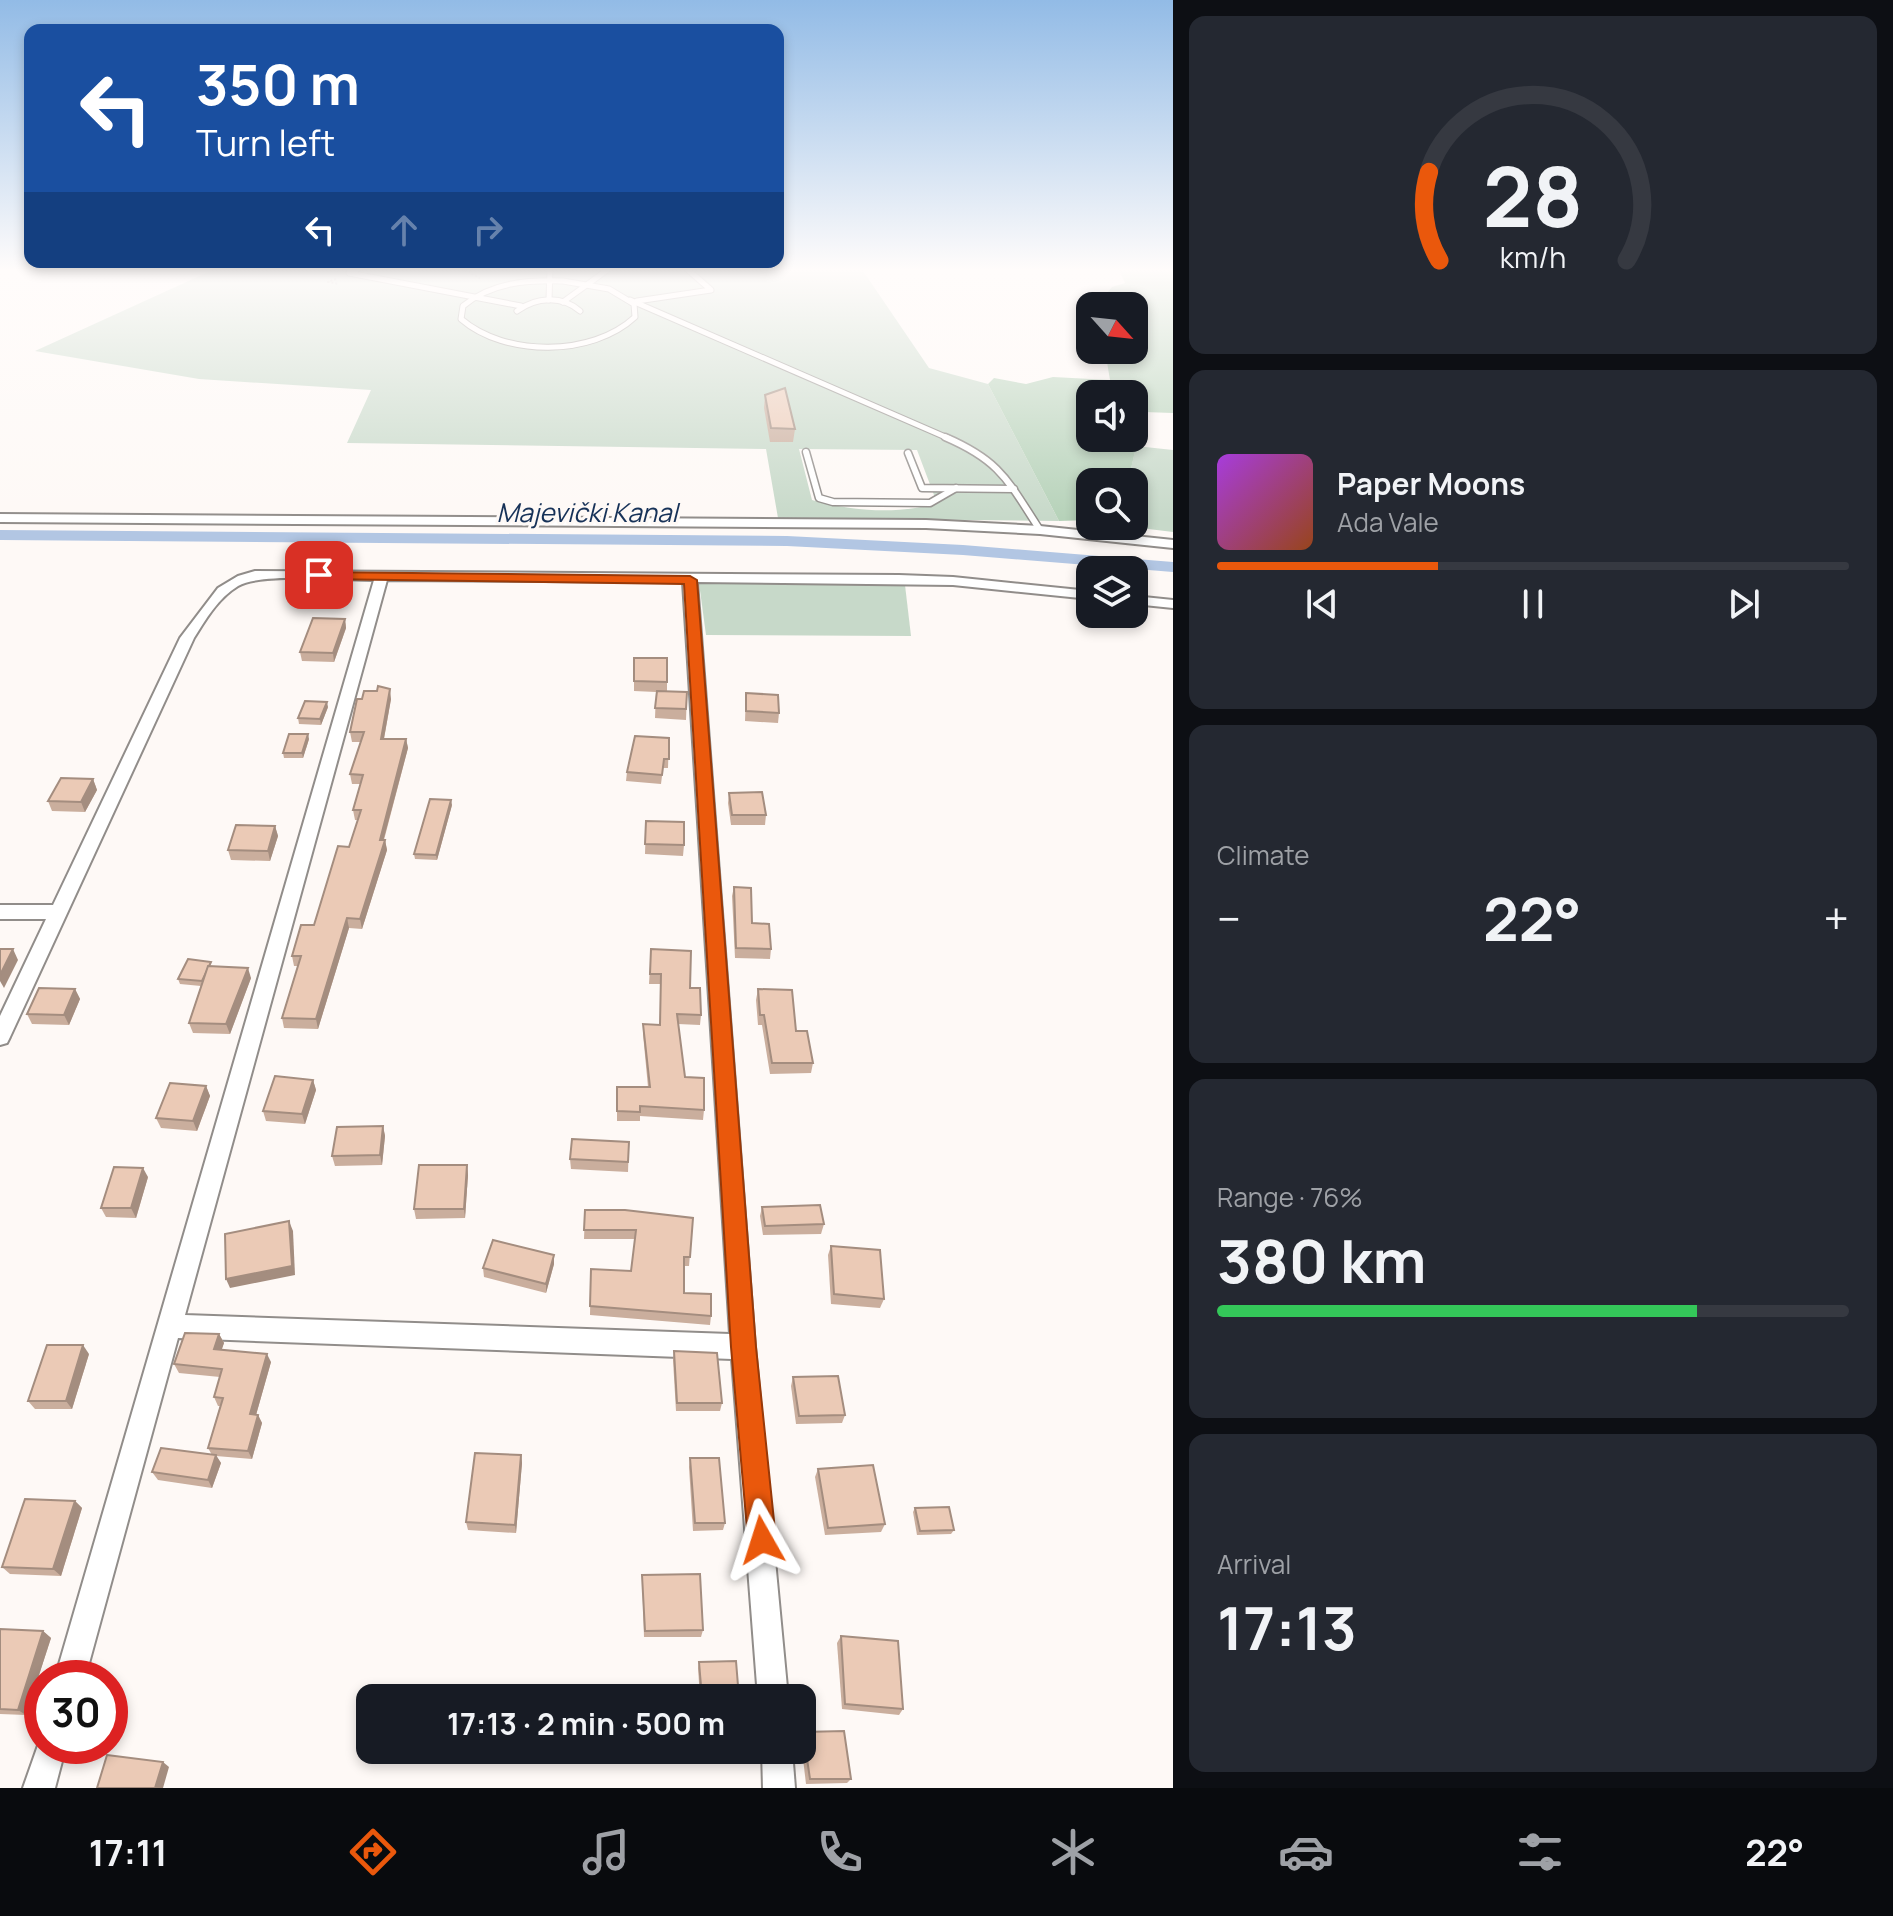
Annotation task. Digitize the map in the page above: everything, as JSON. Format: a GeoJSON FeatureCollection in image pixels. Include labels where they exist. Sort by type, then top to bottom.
{"type":"FeatureCollection","features":[{"type":"Feature","properties":{"kind":"street"},"geometry":{"type":"LineString","coordinates":[[0,518],[926,524],[1040,530],[1173,544]]}},
{"type":"Feature","properties":{"kind":"street"},"geometry":{"type":"LineString","coordinates":[[0,1037],[187,638],[217,595],[234,579],[255,575],[382,575],[940,581],[1076,594]]}},
{"type":"Feature","properties":{"kind":"street"},"geometry":{"type":"LineString","coordinates":[[75,1660],[382,575]]}},
{"type":"Feature","properties":{"kind":"street"},"geometry":{"type":"LineString","coordinates":[[690,580],[743,1347],[772,1684]]}},
{"type":"Feature","properties":{"kind":"street"},"geometry":{"type":"LineString","coordinates":[[1148,601],[1173,604]]}},
{"type":"Feature","properties":{"kind":"street"},"geometry":{"type":"LineString","coordinates":[[0,912],[60,912]]}},
{"type":"Feature","properties":{"kind":"street"},"geometry":{"type":"LineString","coordinates":[[169,1326],[743,1347]]}},
{"type":"Feature","properties":{"kind":"street"},"geometry":{"type":"LineString","coordinates":[[39,1788],[46,1764]]}},
{"type":"Feature","properties":{"kind":"street"},"geometry":{"type":"LineString","coordinates":[[778,1764],[779,1788]]}},
{"type":"Feature","properties":{"kind":"lane"},"geometry":{"type":"LineString","coordinates":[[748,351],[978,451],[999,467],[1040,530]]}},
{"type":"Feature","properties":{"kind":"lane"},"geometry":{"type":"LineString","coordinates":[[806,452],[819,498],[833,502],[930,503],[956,488]]}},
{"type":"Feature","properties":{"kind":"lane"},"geometry":{"type":"LineString","coordinates":[[908,453],[922,488],[1014,489]]}},
{"type":"Feature","properties":{"kind":"green space"},"geometry":{"type":"Polygon","coordinates":[[[38,351],[918,351],[929,368],[988,384],[1059,521],[778,518],[766,449],[347,443],[371,390],[199,379],[38,351]],[[799,449],[812,500],[874,510],[906,509],[937,503],[917,450],[799,449]]]}},
{"type":"Feature","properties":{"kind":"green space"},"geometry":{"type":"Polygon","coordinates":[[[1148,351],[1173,351],[1173,413],[1148,412],[1148,380],[1110,380],[1107,364],[1148,364],[1148,351]]]}},
{"type":"Feature","properties":{"kind":"green space"},"geometry":{"type":"Polygon","coordinates":[[[1053,377],[1110,380],[1076,380],[1076,452],[1135,452],[1131,468],[1076,468],[1076,520],[1059,521],[988,384],[994,378],[1026,384],[1053,377]]]}},
{"type":"Feature","properties":{"kind":"green space"},"geometry":{"type":"Polygon","coordinates":[[[1148,447],[1173,450],[1173,532],[1148,529],[1148,468],[1131,468],[1135,452],[1148,452],[1148,447]]]}},
{"type":"Feature","properties":{"kind":"green space"},"geometry":{"type":"Polygon","coordinates":[[[699,583],[905,585],[911,636],[706,635],[699,583]]]}},
{"type":"Feature","properties":{"kind":"building"},"geometry":{"type":"Polygon","coordinates":[[[785,388],[795,429],[771,428],[765,395],[785,388]]]}},
{"type":"Feature","properties":{"kind":"building"},"geometry":{"type":"Polygon","coordinates":[[[313,618],[345,619],[333,653],[300,652],[313,618]]]}},
{"type":"Feature","properties":{"kind":"building"},"geometry":{"type":"Polygon","coordinates":[[[634,658],[667,658],[667,682],[634,681],[634,658]]]}},
{"type":"Feature","properties":{"kind":"building"},"geometry":{"type":"Polygon","coordinates":[[[378,686],[390,689],[381,739],[406,739],[380,840],[385,840],[360,919],[347,918],[316,1019],[282,1018],[301,956],[292,956],[301,925],[314,925],[338,846],[349,847],[361,810],[353,810],[363,775],[350,774],[364,732],[350,732],[357,699],[362,699],[364,691],[377,691],[378,686]]]}},
{"type":"Feature","properties":{"kind":"building"},"geometry":{"type":"Polygon","coordinates":[[[657,691],[687,692],[686,709],[655,708],[657,691]]]}},
{"type":"Feature","properties":{"kind":"building"},"geometry":{"type":"Polygon","coordinates":[[[746,693],[778,695],[779,713],[746,711],[746,693]]]}},
{"type":"Feature","properties":{"kind":"building"},"geometry":{"type":"Polygon","coordinates":[[[305,701],[327,702],[320,719],[298,718],[305,701]]]}},
{"type":"Feature","properties":{"kind":"building"},"geometry":{"type":"Polygon","coordinates":[[[289,734],[308,734],[302,753],[283,753],[289,734]]]}},
{"type":"Feature","properties":{"kind":"building"},"geometry":{"type":"Polygon","coordinates":[[[635,736],[669,738],[669,759],[664,759],[662,775],[627,772],[635,736]]]}},
{"type":"Feature","properties":{"kind":"building"},"geometry":{"type":"Polygon","coordinates":[[[61,778],[93,779],[81,802],[48,801],[61,778]]]}},
{"type":"Feature","properties":{"kind":"building"},"geometry":{"type":"Polygon","coordinates":[[[762,792],[766,815],[732,815],[729,793],[762,792]]]}},
{"type":"Feature","properties":{"kind":"building"},"geometry":{"type":"Polygon","coordinates":[[[430,799],[451,800],[436,855],[414,854],[430,799]]]}},
{"type":"Feature","properties":{"kind":"building"},"geometry":{"type":"Polygon","coordinates":[[[646,821],[684,822],[684,845],[645,844],[646,821]]]}},
{"type":"Feature","properties":{"kind":"building"},"geometry":{"type":"Polygon","coordinates":[[[236,825],[275,826],[268,851],[228,850],[236,825]]]}},
{"type":"Feature","properties":{"kind":"building"},"geometry":{"type":"Polygon","coordinates":[[[734,887],[751,888],[752,923],[769,924],[771,949],[736,948],[734,887]]]}},
{"type":"Feature","properties":{"kind":"building"},"geometry":{"type":"Polygon","coordinates":[[[0,949],[13,949],[0,975],[0,949]]]}},
{"type":"Feature","properties":{"kind":"building"},"geometry":{"type":"Polygon","coordinates":[[[651,949],[691,951],[690,988],[700,988],[701,1015],[677,1014],[685,1077],[704,1078],[704,1110],[640,1106],[640,1112],[617,1111],[617,1087],[650,1087],[643,1024],[660,1025],[661,974],[650,974],[651,949]]]}},
{"type":"Feature","properties":{"kind":"building"},"geometry":{"type":"Polygon","coordinates":[[[188,959],[211,962],[202,981],[178,979],[188,959]]]}},
{"type":"Feature","properties":{"kind":"building"},"geometry":{"type":"Polygon","coordinates":[[[208,966],[248,968],[226,1024],[189,1023],[208,966]]]}},
{"type":"Feature","properties":{"kind":"building"},"geometry":{"type":"Polygon","coordinates":[[[39,988],[75,989],[64,1015],[27,1014],[39,988]]]}},
{"type":"Feature","properties":{"kind":"building"},"geometry":{"type":"Polygon","coordinates":[[[758,989],[792,990],[796,1031],[807,1031],[813,1063],[772,1063],[764,1015],[760,1015],[758,989]]]}},
{"type":"Feature","properties":{"kind":"building"},"geometry":{"type":"Polygon","coordinates":[[[275,1076],[313,1080],[302,1114],[263,1111],[275,1076]]]}},
{"type":"Feature","properties":{"kind":"building"},"geometry":{"type":"Polygon","coordinates":[[[170,1083],[206,1086],[193,1121],[156,1118],[170,1083]]]}},
{"type":"Feature","properties":{"kind":"building"},"geometry":{"type":"Polygon","coordinates":[[[383,1126],[380,1155],[332,1156],[337,1127],[383,1126]]]}},
{"type":"Feature","properties":{"kind":"building"},"geometry":{"type":"Polygon","coordinates":[[[572,1139],[629,1142],[628,1162],[570,1159],[572,1139]]]}},
{"type":"Feature","properties":{"kind":"building"},"geometry":{"type":"Polygon","coordinates":[[[419,1165],[467,1165],[464,1209],[414,1209],[419,1165]]]}},
{"type":"Feature","properties":{"kind":"building"},"geometry":{"type":"Polygon","coordinates":[[[114,1167],[143,1168],[131,1208],[101,1208],[114,1167]]]}},
{"type":"Feature","properties":{"kind":"building"},"geometry":{"type":"Polygon","coordinates":[[[820,1205],[824,1224],[765,1226],[762,1207],[820,1205]]]}},
{"type":"Feature","properties":{"kind":"building"},"geometry":{"type":"Polygon","coordinates":[[[585,1210],[625,1210],[693,1218],[690,1257],[684,1257],[684,1293],[711,1294],[711,1316],[590,1306],[591,1269],[631,1271],[636,1230],[584,1230],[585,1210]]]}},
{"type":"Feature","properties":{"kind":"building"},"geometry":{"type":"Polygon","coordinates":[[[289,1221],[292,1266],[226,1279],[225,1234],[289,1221]]]}},
{"type":"Feature","properties":{"kind":"building"},"geometry":{"type":"Polygon","coordinates":[[[493,1240],[554,1255],[546,1284],[483,1268],[493,1240]]]}},
{"type":"Feature","properties":{"kind":"building"},"geometry":{"type":"Polygon","coordinates":[[[831,1246],[880,1250],[884,1299],[834,1294],[831,1246]]]}},
{"type":"Feature","properties":{"kind":"building"},"geometry":{"type":"Polygon","coordinates":[[[185,1333],[219,1334],[214,1349],[267,1354],[250,1414],[258,1415],[248,1451],[208,1448],[223,1398],[214,1397],[222,1369],[174,1364],[185,1333]]]}},
{"type":"Feature","properties":{"kind":"building"},"geometry":{"type":"Polygon","coordinates":[[[47,1345],[83,1345],[66,1401],[28,1401],[47,1345]]]}},
{"type":"Feature","properties":{"kind":"building"},"geometry":{"type":"Polygon","coordinates":[[[674,1351],[717,1353],[722,1403],[677,1403],[674,1351]]]}},
{"type":"Feature","properties":{"kind":"building"},"geometry":{"type":"Polygon","coordinates":[[[838,1376],[845,1415],[799,1416],[793,1377],[838,1376]]]}},
{"type":"Feature","properties":{"kind":"building"},"geometry":{"type":"Polygon","coordinates":[[[161,1448],[216,1455],[208,1480],[152,1472],[161,1448]]]}},
{"type":"Feature","properties":{"kind":"building"},"geometry":{"type":"Polygon","coordinates":[[[475,1453],[521,1455],[515,1525],[466,1522],[475,1453]]]}},
{"type":"Feature","properties":{"kind":"building"},"geometry":{"type":"Polygon","coordinates":[[[690,1458],[719,1458],[725,1523],[695,1523],[690,1458]]]}},
{"type":"Feature","properties":{"kind":"building"},"geometry":{"type":"Polygon","coordinates":[[[873,1465],[885,1524],[828,1528],[818,1469],[873,1465]]]}},
{"type":"Feature","properties":{"kind":"building"},"geometry":{"type":"Polygon","coordinates":[[[25,1499],[75,1501],[53,1569],[2,1567],[25,1499]]]}},
{"type":"Feature","properties":{"kind":"building"},"geometry":{"type":"Polygon","coordinates":[[[949,1507],[954,1530],[920,1531],[915,1508],[949,1507]]]}},
{"type":"Feature","properties":{"kind":"building"},"geometry":{"type":"Polygon","coordinates":[[[700,1574],[703,1630],[645,1631],[642,1575],[700,1574]]]}},
{"type":"Feature","properties":{"kind":"building"},"geometry":{"type":"Polygon","coordinates":[[[0,1629],[43,1631],[34,1660],[24,1660],[24,1691],[18,1710],[0,1709],[0,1629]]]}},
{"type":"Feature","properties":{"kind":"building"},"geometry":{"type":"Polygon","coordinates":[[[841,1636],[898,1641],[903,1709],[845,1704],[841,1636]]]}},
{"type":"Feature","properties":{"kind":"building"},"geometry":{"type":"Polygon","coordinates":[[[736,1661],[738,1684],[701,1684],[699,1662],[736,1661]]]}},
{"type":"Feature","properties":{"kind":"building"},"geometry":{"type":"Polygon","coordinates":[[[844,1731],[851,1779],[810,1779],[808,1764],[816,1764],[816,1732],[844,1731]]]}},
{"type":"Feature","properties":{"kind":"building"},"geometry":{"type":"Polygon","coordinates":[[[128,1758],[163,1762],[155,1788],[97,1788],[104,1764],[128,1764],[128,1758]]]}},
{"type":"Feature","properties":{"kind":"waterway","name":"Majevički Kanal"},"geometry":{"type":"LineString","coordinates":[[0,535],[787,541],[963,550],[1173,567]]}},
{"type":"Feature","properties":{"kind":"route"},"geometry":{"type":"LineString","coordinates":[[319,575],[690,580],[743,1347],[762,1540]]}}]}
